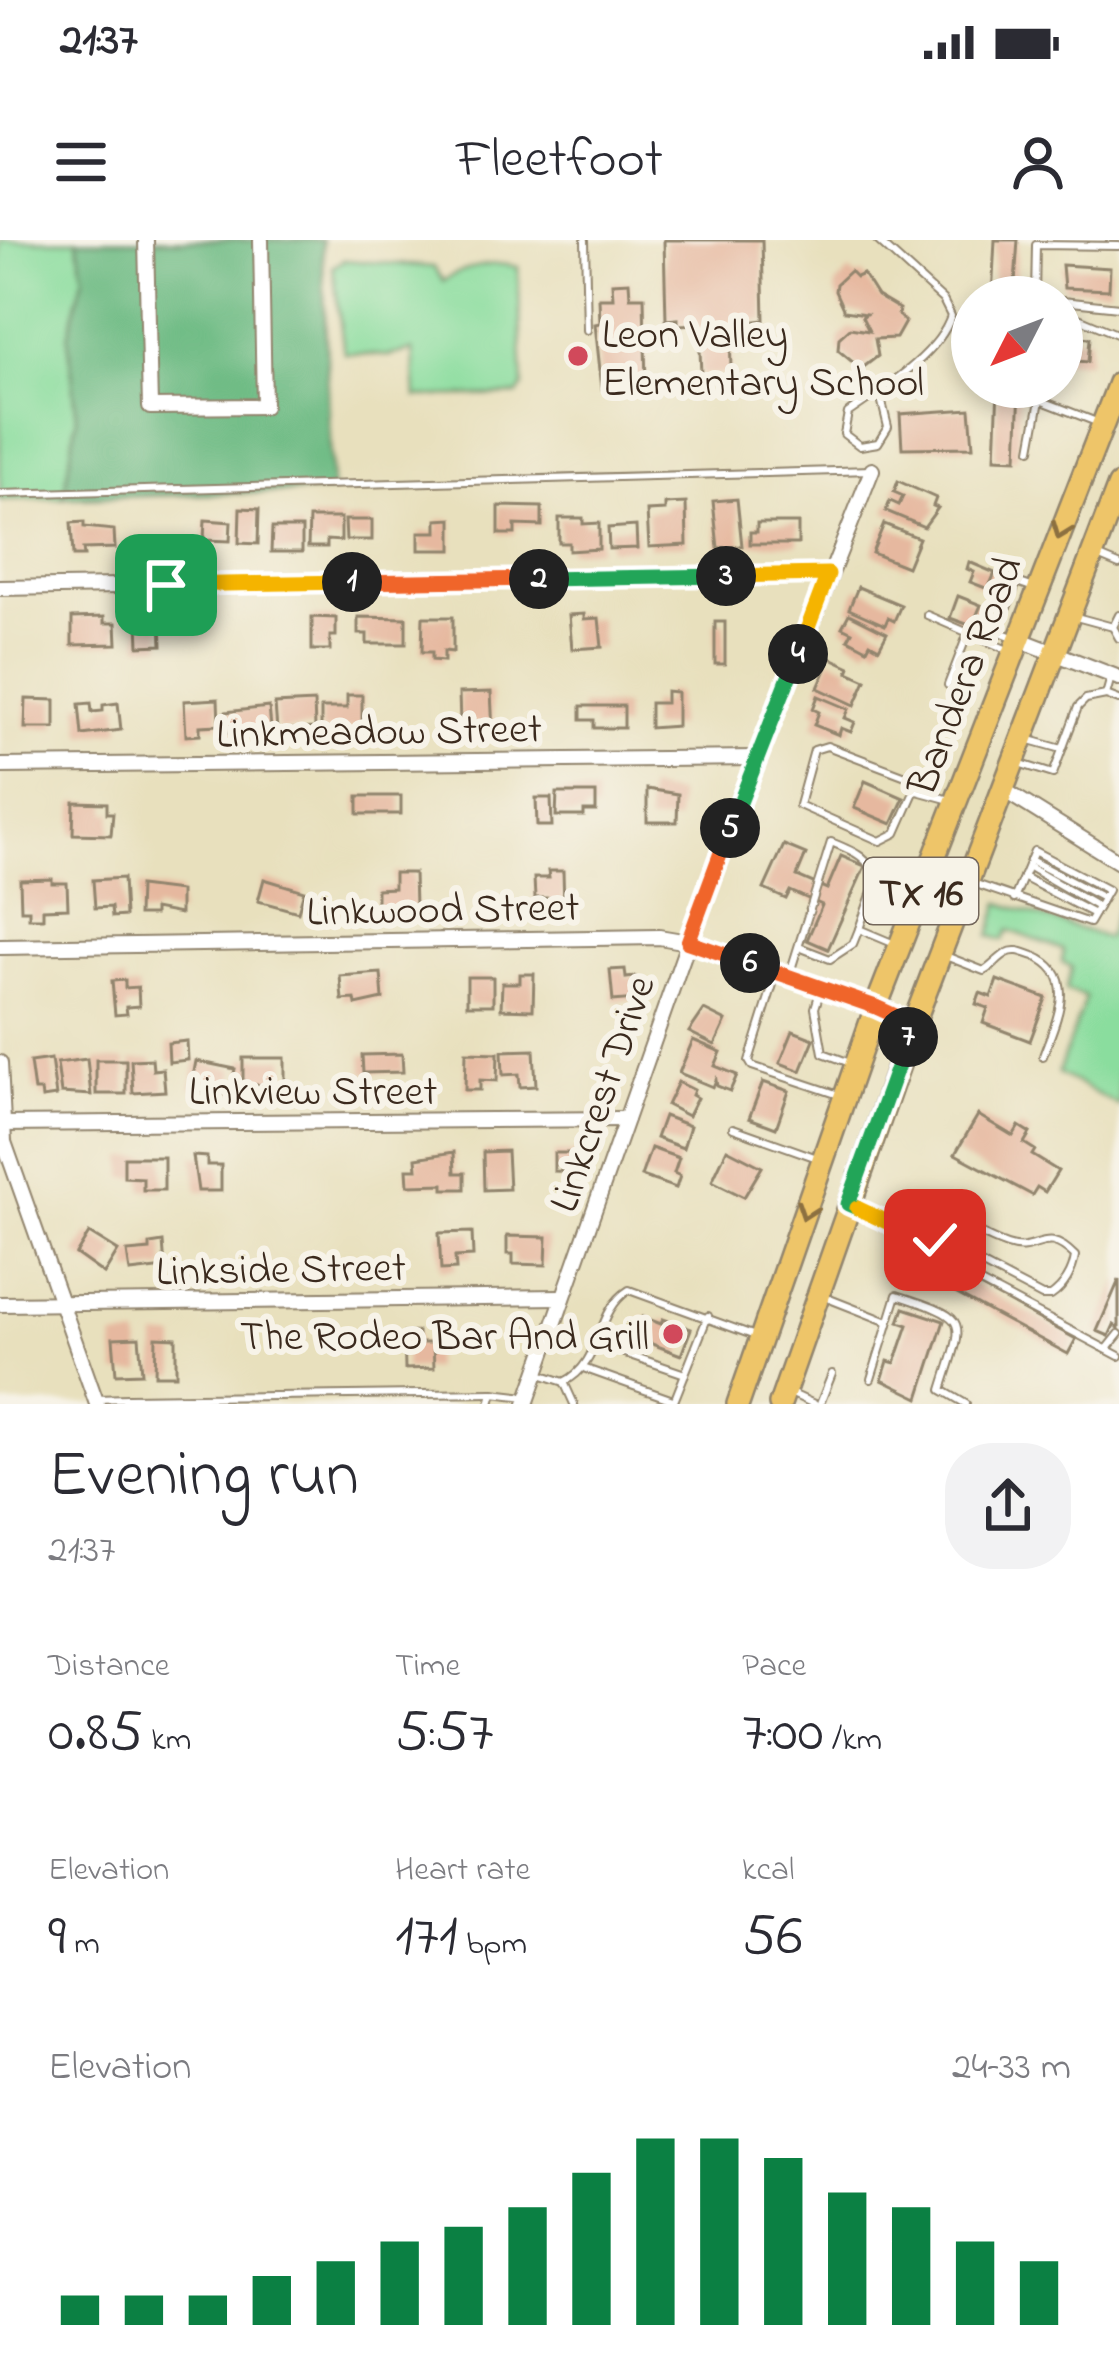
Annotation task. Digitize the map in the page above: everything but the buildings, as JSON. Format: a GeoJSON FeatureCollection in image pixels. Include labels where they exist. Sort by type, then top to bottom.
{"type":"FeatureCollection","features":[{"type":"Feature","properties":{"kind":"main road","name":"Bandera Road"},"geometry":{"type":"LineString","coordinates":[[738,1404],[876,1007],[956,802],[1006,641],[1038,590],[1119,383]]}},
{"type":"Feature","properties":{"kind":"main road","name":"Bandera Road"},"geometry":{"type":"LineString","coordinates":[[782,1397],[913,1024],[1118,492]]}},
{"type":"Feature","properties":{"kind":"street"},"geometry":{"type":"LineString","coordinates":[[146,240],[150,407],[264,406],[261,240]]}},
{"type":"Feature","properties":{"kind":"street","name":"Linkcrest Drive"},"geometry":{"type":"LineString","coordinates":[[527,1401],[688,942],[872,470]]}},
{"type":"Feature","properties":{"kind":"street"},"geometry":{"type":"LineString","coordinates":[[0,588],[828,574]]}},
{"type":"Feature","properties":{"kind":"street"},"geometry":{"type":"LineString","coordinates":[[1006,641],[1115,676]]}},
{"type":"Feature","properties":{"kind":"street","name":"Linkmeadow Street"},"geometry":{"type":"LineString","coordinates":[[0,766],[758,758]]}},
{"type":"Feature","properties":{"kind":"street"},"geometry":{"type":"LineString","coordinates":[[1002,789],[1119,862]]}},
{"type":"Feature","properties":{"kind":"street","name":"Linkwood Street"},"geometry":{"type":"LineString","coordinates":[[0,947],[659,938],[688,942],[913,1024]]}},
{"type":"Feature","properties":{"kind":"street"},"geometry":{"type":"LineString","coordinates":[[0,1063],[4,1142],[96,1401]]}},
{"type":"Feature","properties":{"kind":"street","name":"Linkview Street"},"geometry":{"type":"LineString","coordinates":[[2,1124],[626,1119]]}},
{"type":"Feature","properties":{"kind":"street","name":"Linkside Street"},"geometry":{"type":"LineString","coordinates":[[0,1304],[563,1297]]}},
{"type":"Feature","properties":{"kind":"lane"},"geometry":{"type":"LineString","coordinates":[[585,240],[587,330]]}},
{"type":"Feature","properties":{"kind":"lane"},"geometry":{"type":"LineString","coordinates":[[878,240],[943,301],[951,316],[946,332],[880,394],[848,413],[844,434],[860,446],[878,443],[888,427],[880,394]]}},
{"type":"Feature","properties":{"kind":"lane"},"geometry":{"type":"LineString","coordinates":[[1035,276],[1036,245],[1119,246]]}},
{"type":"Feature","properties":{"kind":"lane"},"geometry":{"type":"LineString","coordinates":[[1083,304],[1119,308]]}},
{"type":"Feature","properties":{"kind":"lane"},"geometry":{"type":"LineString","coordinates":[[1083,319],[1119,335]]}},
{"type":"Feature","properties":{"kind":"lane"},"geometry":{"type":"LineString","coordinates":[[1031,448],[1040,400],[1103,424]]}},
{"type":"Feature","properties":{"kind":"lane"},"geometry":{"type":"LineString","coordinates":[[0,494],[872,470]]}},
{"type":"Feature","properties":{"kind":"lane"},"geometry":{"type":"LineString","coordinates":[[1093,554],[1119,565]]}},
{"type":"Feature","properties":{"kind":"lane"},"geometry":{"type":"LineString","coordinates":[[1113,627],[1119,615]]}},
{"type":"Feature","properties":{"kind":"lane"},"geometry":{"type":"LineString","coordinates":[[927,616],[968,633],[1006,641]]}},
{"type":"Feature","properties":{"kind":"lane"},"geometry":{"type":"LineString","coordinates":[[1069,616],[1113,627],[1119,638]]}},
{"type":"Feature","properties":{"kind":"lane"},"geometry":{"type":"LineString","coordinates":[[948,685],[968,633]]}},
{"type":"Feature","properties":{"kind":"lane"},"geometry":{"type":"LineString","coordinates":[[1106,695],[1115,676]]}},
{"type":"Feature","properties":{"kind":"lane"},"geometry":{"type":"LineString","coordinates":[[1012,761],[1054,774],[1078,707],[1086,699],[1106,695],[1119,700]]}},
{"type":"Feature","properties":{"kind":"lane"},"geometry":{"type":"LineString","coordinates":[[1022,738],[1062,749]]}},
{"type":"Feature","properties":{"kind":"lane"},"geometry":{"type":"LineString","coordinates":[[827,746],[919,782],[916,791],[896,833],[880,841],[799,805],[814,750],[827,746]]}},
{"type":"Feature","properties":{"kind":"lane"},"geometry":{"type":"LineString","coordinates":[[916,791],[956,802]]}},
{"type":"Feature","properties":{"kind":"lane"},"geometry":{"type":"LineString","coordinates":[[799,947],[830,959],[853,944],[878,883],[872,865],[861,854],[831,842],[799,947],[748,1061],[845,1097]]}},
{"type":"Feature","properties":{"kind":"lane"},"geometry":{"type":"LineString","coordinates":[[967,880],[1014,899],[1089,923],[1108,890],[1070,875],[1034,850],[1014,899]]}},
{"type":"Feature","properties":{"kind":"lane"},"geometry":{"type":"LineString","coordinates":[[1029,863],[1061,891]]}},
{"type":"Feature","properties":{"kind":"lane"},"geometry":{"type":"LineString","coordinates":[[1049,911],[1070,875]]}},
{"type":"Feature","properties":{"kind":"lane"},"geometry":{"type":"LineString","coordinates":[[1023,877],[1096,910]]}},
{"type":"Feature","properties":{"kind":"lane"},"geometry":{"type":"LineString","coordinates":[[878,883],[920,894]]}},
{"type":"Feature","properties":{"kind":"lane"},"geometry":{"type":"LineString","coordinates":[[859,929],[900,946]]}},
{"type":"Feature","properties":{"kind":"lane"},"geometry":{"type":"LineString","coordinates":[[939,954],[984,971],[1009,951],[1018,950],[1057,970],[1060,996],[1043,1056]]}},
{"type":"Feature","properties":{"kind":"lane"},"geometry":{"type":"LineString","coordinates":[[821,988],[815,1008],[823,1053],[856,1065]]}},
{"type":"Feature","properties":{"kind":"lane"},"geometry":{"type":"LineString","coordinates":[[733,1128],[823,1160]]}},
{"type":"Feature","properties":{"kind":"lane"},"geometry":{"type":"LineString","coordinates":[[898,1226],[908,1206],[921,1200],[1008,1246],[1025,1248],[1053,1239],[1075,1256],[1066,1281],[1051,1296],[935,1240],[920,1242]]}},
{"type":"Feature","properties":{"kind":"lane"},"geometry":{"type":"LineString","coordinates":[[848,1204],[898,1226],[937,1260],[1119,1356]]}},
{"type":"Feature","properties":{"kind":"lane"},"geometry":{"type":"LineString","coordinates":[[564,1382],[586,1369],[611,1305],[629,1290],[761,1338]]}},
{"type":"Feature","properties":{"kind":"lane"},"geometry":{"type":"LineString","coordinates":[[818,1295],[889,1322]]}},
{"type":"Feature","properties":{"kind":"lane"},"geometry":{"type":"LineString","coordinates":[[871,1379],[897,1295],[950,1312],[957,1319],[960,1331],[941,1390],[966,1404]]}},
{"type":"Feature","properties":{"kind":"lane"},"geometry":{"type":"LineString","coordinates":[[586,1369],[674,1402],[708,1316]]}},
{"type":"Feature","properties":{"kind":"lane"},"geometry":{"type":"LineString","coordinates":[[1107,1349],[1119,1334]]}},
{"type":"Feature","properties":{"kind":"lane"},"geometry":{"type":"LineString","coordinates":[[598,1344],[685,1374]]}},
{"type":"Feature","properties":{"kind":"lane"},"geometry":{"type":"LineString","coordinates":[[536,1373],[564,1382],[574,1404]]}},
{"type":"Feature","properties":{"kind":"lane"},"geometry":{"type":"LineString","coordinates":[[782,1397],[818,1404],[832,1374]]}},
{"type":"Feature","properties":{"kind":"lane"},"geometry":{"type":"LineString","coordinates":[[96,1401],[493,1394],[527,1401]]}},
{"type":"Feature","properties":{"kind":"lane"},"geometry":{"type":"LineString","coordinates":[[490,1404],[493,1394]]}},
{"type":"Feature","properties":{"kind":"green space"},"geometry":{"type":"Polygon","coordinates":[[[0,240],[77,240],[84,276],[68,336],[77,418],[63,498],[0,500],[0,240]]]}},
{"type":"Feature","properties":{"kind":"green space"},"geometry":{"type":"Polygon","coordinates":[[[77,240],[322,240],[332,491],[63,498],[77,418],[68,336],[84,276],[77,240]]]}},
{"type":"Feature","properties":{"kind":"green space"},"geometry":{"type":"Polygon","coordinates":[[[343,260],[433,267],[443,281],[479,266],[518,267],[523,387],[518,395],[416,397],[413,350],[388,356],[344,353],[333,267],[343,260]]]}},
{"type":"Feature","properties":{"kind":"green space"},"geometry":{"type":"Polygon","coordinates":[[[1119,901],[1119,1106],[1058,1073],[1086,997],[1066,990],[1072,967],[1062,962],[1063,950],[1009,930],[1003,940],[990,936],[1000,903],[1107,938],[1119,901]]]}},
{"type":"Feature","properties":{"kind":"place","name":"Leon Valley Elementary School"},"geometry":{"type":"Point","coordinates":[578,356]}},
{"type":"Feature","properties":{"kind":"place","name":"The Rodeo Bar And Grill"},"geometry":{"type":"Point","coordinates":[673,1334]}},
{"type":"Feature","properties":{"kind":"route"},"geometry":{"type":"LineString","coordinates":[[166,585],[828,574],[688,942],[913,1024],[848,1204],[920,1242],[935,1240]]}}]}
